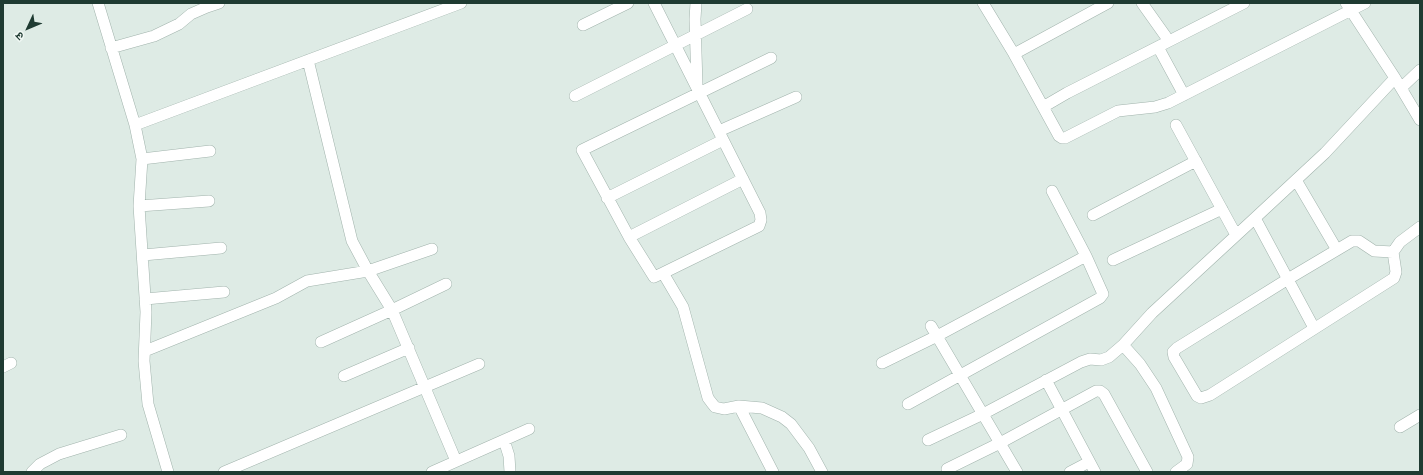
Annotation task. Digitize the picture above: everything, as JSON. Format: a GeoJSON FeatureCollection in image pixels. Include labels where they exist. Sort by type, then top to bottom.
{"type":"FeatureCollection","features":[{"type":"Feature","properties":{"kind":"street"},"geometry":{"type":"LineString","coordinates":[[98,3],[135,125],[142,159],[139,206],[146,312],[144,361],[148,404],[168,472]]}},
{"type":"Feature","properties":{"kind":"street"},"geometry":{"type":"LineString","coordinates":[[111,48],[154,36],[179,24],[197,12],[219,3]]}},
{"type":"Feature","properties":{"kind":"street"},"geometry":{"type":"LineString","coordinates":[[135,125],[460,3]]}},
{"type":"Feature","properties":{"kind":"street"},"geometry":{"type":"LineString","coordinates":[[583,25],[628,3]]}},
{"type":"Feature","properties":{"kind":"street"},"geometry":{"type":"LineString","coordinates":[[654,3],[675,46],[698,91],[721,135],[760,213],[761,220],[758,226],[654,277],[607,198],[582,150],[698,91],[771,58]]}},
{"type":"Feature","properties":{"kind":"street"},"geometry":{"type":"LineString","coordinates":[[696,3],[698,91]]}},
{"type":"Feature","properties":{"kind":"street"},"geometry":{"type":"LineString","coordinates":[[983,3],[1014,54],[1059,136],[1062,138],[1118,111],[1155,107],[1168,103],[1349,6],[1365,3]]}},
{"type":"Feature","properties":{"kind":"street"},"geometry":{"type":"LineString","coordinates":[[1014,54],[1091,7],[1108,3]]}},
{"type":"Feature","properties":{"kind":"street"},"geometry":{"type":"LineString","coordinates":[[1142,3],[1169,41]]}},
{"type":"Feature","properties":{"kind":"street"},"geometry":{"type":"LineString","coordinates":[[1043,108],[1067,93],[1244,3]]}},
{"type":"Feature","properties":{"kind":"street"},"geometry":{"type":"LineString","coordinates":[[1349,6],[1420,120]]}},
{"type":"Feature","properties":{"kind":"street"},"geometry":{"type":"LineString","coordinates":[[575,96],[747,9]]}},
{"type":"Feature","properties":{"kind":"street"},"geometry":{"type":"LineString","coordinates":[[1158,47],[1184,95]]}},
{"type":"Feature","properties":{"kind":"street"},"geometry":{"type":"LineString","coordinates":[[308,60],[352,241],[368,271],[392,310],[456,462]]}},
{"type":"Feature","properties":{"kind":"street"},"geometry":{"type":"LineString","coordinates":[[1401,88],[1420,70]]}},
{"type":"Feature","properties":{"kind":"street"},"geometry":{"type":"LineString","coordinates":[[928,440],[983,414],[1081,362],[1090,359],[1105,359],[1123,345],[1152,313],[1325,152],[1395,78]]}},
{"type":"Feature","properties":{"kind":"street"},"geometry":{"type":"LineString","coordinates":[[607,198],[721,135],[796,97]]}},
{"type":"Feature","properties":{"kind":"street"},"geometry":{"type":"LineString","coordinates":[[1176,125],[1236,235]]}},
{"type":"Feature","properties":{"kind":"street"},"geometry":{"type":"LineString","coordinates":[[142,159],[210,151]]}},
{"type":"Feature","properties":{"kind":"street"},"geometry":{"type":"LineString","coordinates":[[1093,215],[1196,161]]}},
{"type":"Feature","properties":{"kind":"street"},"geometry":{"type":"LineString","coordinates":[[629,236],[743,179]]}},
{"type":"Feature","properties":{"kind":"street"},"geometry":{"type":"LineString","coordinates":[[1296,180],[1337,250]]}},
{"type":"Feature","properties":{"kind":"street"},"geometry":{"type":"LineString","coordinates":[[908,404],[1100,298],[1103,294],[1086,256],[1052,191]]}},
{"type":"Feature","properties":{"kind":"street"},"geometry":{"type":"LineString","coordinates":[[139,206],[208,201]]}},
{"type":"Feature","properties":{"kind":"street"},"geometry":{"type":"LineString","coordinates":[[1113,260],[1222,209]]}},
{"type":"Feature","properties":{"kind":"street"},"geometry":{"type":"LineString","coordinates":[[1255,218],[1314,328]]}},
{"type":"Feature","properties":{"kind":"street"},"geometry":{"type":"LineString","coordinates":[[1393,252],[1374,251],[1355,240],[1288,279],[1177,348],[1173,352],[1174,356],[1197,396],[1201,398],[1210,395],[1394,278],[1396,272],[1393,252],[1400,242],[1420,227]]}},
{"type":"Feature","properties":{"kind":"street"},"geometry":{"type":"LineString","coordinates":[[143,255],[221,248]]}},
{"type":"Feature","properties":{"kind":"street"},"geometry":{"type":"LineString","coordinates":[[145,351],[276,298],[307,281],[368,271],[432,249]]}},
{"type":"Feature","properties":{"kind":"street"},"geometry":{"type":"LineString","coordinates":[[882,363],[934,331],[1086,256]]}},
{"type":"Feature","properties":{"kind":"street"},"geometry":{"type":"LineString","coordinates":[[663,273],[683,307],[710,402],[715,407],[724,409],[739,406],[762,408],[782,417],[791,424],[806,443],[822,472]]}},
{"type":"Feature","properties":{"kind":"street"},"geometry":{"type":"LineString","coordinates":[[321,342],[446,284]]}},
{"type":"Feature","properties":{"kind":"street"},"geometry":{"type":"LineString","coordinates":[[145,299],[224,292]]}},
{"type":"Feature","properties":{"kind":"street"},"geometry":{"type":"LineString","coordinates":[[934,331],[1017,472]]}},
{"type":"Feature","properties":{"kind":"street"},"geometry":{"type":"LineString","coordinates":[[1123,345],[1140,364],[1156,388],[1188,458],[1187,464],[1176,472]]}},
{"type":"Feature","properties":{"kind":"street"},"geometry":{"type":"LineString","coordinates":[[344,376],[409,348]]}},
{"type":"Feature","properties":{"kind":"street"},"geometry":{"type":"LineString","coordinates":[[224,472],[426,388],[479,364]]}},
{"type":"Feature","properties":{"kind":"street"},"geometry":{"type":"LineString","coordinates":[[1046,380],[1095,472]]}},
{"type":"Feature","properties":{"kind":"street"},"geometry":{"type":"LineString","coordinates":[[947,469],[1000,443],[1096,391],[1104,394],[1147,472]]}},
{"type":"Feature","properties":{"kind":"street"},"geometry":{"type":"LineString","coordinates":[[739,406],[773,472]]}},
{"type":"Feature","properties":{"kind":"street"},"geometry":{"type":"LineString","coordinates":[[1400,427],[1420,415]]}},
{"type":"Feature","properties":{"kind":"street"},"geometry":{"type":"LineString","coordinates":[[432,472],[529,429]]}},
{"type":"Feature","properties":{"kind":"street"},"geometry":{"type":"LineString","coordinates":[[32,472],[40,464],[59,454],[121,435]]}},
{"type":"Feature","properties":{"kind":"street"},"geometry":{"type":"LineString","coordinates":[[504,440],[509,456],[510,472]]}},
{"type":"Feature","properties":{"kind":"street"},"geometry":{"type":"LineString","coordinates":[[1070,472],[1090,462]]}}]}
